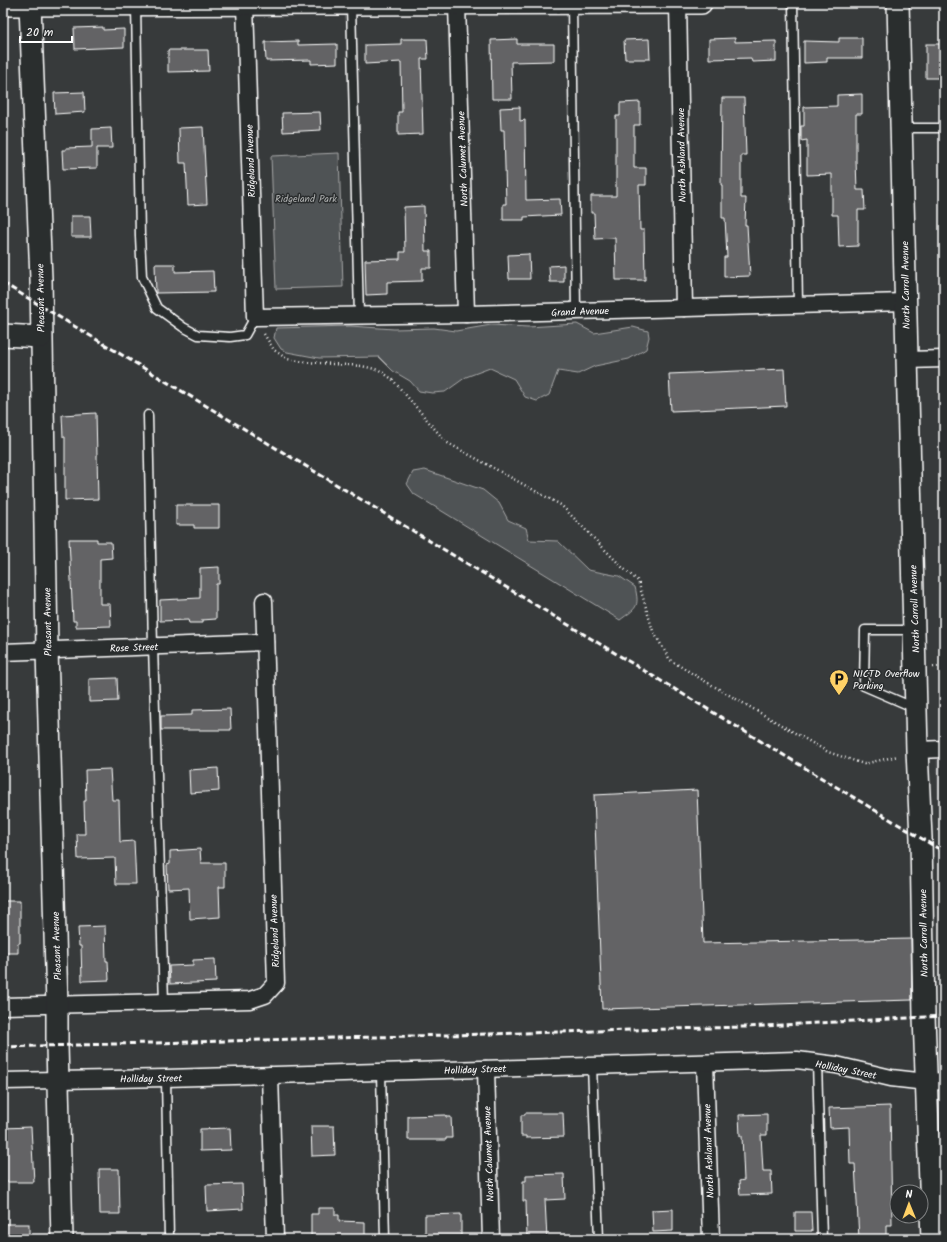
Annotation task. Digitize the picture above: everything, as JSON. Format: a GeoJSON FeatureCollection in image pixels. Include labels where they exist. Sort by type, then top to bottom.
{"type":"FeatureCollection","features":[{"type":"Feature","properties":{"kind":"street","name":"North Ashland Avenue"},"geometry":{"type":"LineString","coordinates":[[678,3],[684,308]]}},
{"type":"Feature","properties":{"kind":"street"},"geometry":{"type":"LineString","coordinates":[[3,6],[98,4],[701,3]]}},
{"type":"Feature","properties":{"kind":"street","name":"North Carroll Avenue"},"geometry":{"type":"LineString","coordinates":[[898,3],[917,750],[921,845],[924,1016],[935,1082],[932,1239]]}},
{"type":"Feature","properties":{"kind":"street","name":"Ridgeland Avenue"},"geometry":{"type":"LineString","coordinates":[[245,4],[255,318]]}},
{"type":"Feature","properties":{"kind":"street","name":"North Calumet Avenue"},"geometry":{"type":"LineString","coordinates":[[457,4],[466,314]]}},
{"type":"Feature","properties":{"kind":"street","name":"Pleasant Avenue"},"geometry":{"type":"LineString","coordinates":[[30,5],[41,279],[47,650],[62,1239]]}},
{"type":"Feature","properties":{"kind":"street","name":"Grand Avenue"},"geometry":{"type":"LineString","coordinates":[[255,318],[906,302]]}},
{"type":"Feature","properties":{"kind":"street"},"geometry":{"type":"LineString","coordinates":[[3,335],[41,337]]}},
{"type":"Feature","properties":{"kind":"street"},"geometry":{"type":"LineString","coordinates":[[907,360],[944,359]]}},
{"type":"Feature","properties":{"kind":"street","name":"Ridgeland Avenue"},"geometry":{"type":"LineString","coordinates":[[3,1006],[250,1000],[265,995],[276,983],[264,601]]}},
{"type":"Feature","properties":{"kind":"street","name":"Rose Street"},"geometry":{"type":"LineString","coordinates":[[3,652],[265,642]]}},
{"type":"Feature","properties":{"kind":"street"},"geometry":{"type":"LineString","coordinates":[[917,750],[944,749]]}},
{"type":"Feature","properties":{"kind":"street","name":"Holliday Street"},"geometry":{"type":"LineString","coordinates":[[3,1081],[166,1078],[797,1060],[836,1065],[891,1078],[935,1082]]}},
{"type":"Feature","properties":{"kind":"street","name":"North Ashland Avenue"},"geometry":{"type":"LineString","coordinates":[[705,1063],[711,1239]]}},
{"type":"Feature","properties":{"kind":"street","name":"North Calumet Avenue"},"geometry":{"type":"LineString","coordinates":[[486,1069],[491,1239]]}},
{"type":"Feature","properties":{"kind":"street"},"geometry":{"type":"LineString","coordinates":[[270,1075],[275,1239]]}},
{"type":"Feature","properties":{"kind":"lane"},"geometry":{"type":"LineString","coordinates":[[572,3],[576,311]]}},
{"type":"Feature","properties":{"kind":"lane"},"geometry":{"type":"LineString","coordinates":[[793,3],[798,305]]}},
{"type":"Feature","properties":{"kind":"lane"},"geometry":{"type":"LineString","coordinates":[[351,4],[359,316]]}},
{"type":"Feature","properties":{"kind":"lane"},"geometry":{"type":"LineString","coordinates":[[136,5],[142,278],[157,308],[183,327],[198,335],[230,337],[245,335],[255,318]]}},
{"type":"Feature","properties":{"kind":"lane"},"geometry":{"type":"LineString","coordinates":[[901,128],[944,128]]}},
{"type":"Feature","properties":{"kind":"lane"},"geometry":{"type":"LineString","coordinates":[[148,415],[153,646],[164,1002]]}},
{"type":"Feature","properties":{"kind":"lane"},"geometry":{"type":"LineString","coordinates":[[914,630],[865,630],[864,686],[916,708]]}},
{"type":"Feature","properties":{"kind":"lane"},"geometry":{"type":"LineString","coordinates":[[817,1062],[822,1239]]}},
{"type":"Feature","properties":{"kind":"lane"},"geometry":{"type":"LineString","coordinates":[[592,1066],[599,1239]]}},
{"type":"Feature","properties":{"kind":"lane"},"geometry":{"type":"LineString","coordinates":[[381,1072],[385,1239]]}},
{"type":"Feature","properties":{"kind":"lane"},"geometry":{"type":"LineString","coordinates":[[166,1078],[169,1239]]}},
{"type":"Feature","properties":{"kind":"path"},"geometry":{"type":"LineString","coordinates":[[255,318],[274,350],[287,359],[305,362],[362,366],[379,370],[392,379],[446,442],[561,505],[622,567],[638,580],[653,631],[670,660],[828,752],[864,764],[891,759],[917,750]]}},
{"type":"Feature","properties":{"kind":"shaded area"},"geometry":{"type":"Polygon","coordinates":[[[936,760],[944,760],[944,989],[936,760]]]}},
{"type":"Feature","properties":{"kind":"green space","name":"Ridgeland Park"},"geometry":{"type":"Polygon","coordinates":[[[339,153],[343,287],[276,289],[271,156],[339,153]]]}},
{"type":"Feature","properties":{"kind":"green space"},"geometry":{"type":"Polygon","coordinates":[[[577,324],[594,333],[633,327],[648,331],[649,337],[646,349],[629,359],[595,366],[578,374],[558,371],[549,395],[537,401],[525,397],[514,379],[490,368],[466,377],[445,392],[432,393],[419,391],[410,381],[393,371],[379,357],[319,358],[287,352],[281,349],[274,338],[276,328],[350,326],[394,329],[434,328],[456,331],[491,325],[528,327],[577,324]]]}},
{"type":"Feature","properties":{"kind":"green space"},"geometry":{"type":"Polygon","coordinates":[[[425,470],[483,490],[499,503],[508,520],[526,528],[529,540],[558,541],[588,570],[619,576],[635,587],[637,604],[630,613],[620,620],[414,494],[407,484],[413,472],[425,470]]]}},
{"type":"Feature","properties":{"kind":"building"},"geometry":{"type":"Polygon","coordinates":[[[103,27],[103,30],[124,29],[124,47],[75,49],[74,28],[103,27]]]}},
{"type":"Feature","properties":{"kind":"building"},"geometry":{"type":"Polygon","coordinates":[[[735,38],[735,42],[776,41],[776,61],[752,62],[751,58],[709,59],[709,39],[735,38]]]}},
{"type":"Feature","properties":{"kind":"building"},"geometry":{"type":"Polygon","coordinates":[[[839,38],[862,38],[862,58],[827,58],[827,62],[804,63],[804,41],[839,42],[839,38]]]}},
{"type":"Feature","properties":{"kind":"building"},"geometry":{"type":"Polygon","coordinates":[[[401,39],[427,39],[428,59],[421,59],[423,134],[398,135],[398,112],[402,112],[401,62],[365,64],[365,45],[401,44],[401,39]]]}},
{"type":"Feature","properties":{"kind":"building"},"geometry":{"type":"Polygon","coordinates":[[[517,39],[517,44],[554,44],[554,61],[511,62],[512,99],[492,99],[491,40],[517,39]]]}},
{"type":"Feature","properties":{"kind":"building"},"geometry":{"type":"Polygon","coordinates":[[[649,39],[650,59],[625,59],[624,40],[649,39]]]}},
{"type":"Feature","properties":{"kind":"building"},"geometry":{"type":"Polygon","coordinates":[[[298,41],[298,45],[337,44],[337,63],[311,64],[311,60],[266,61],[265,42],[298,41]]]}},
{"type":"Feature","properties":{"kind":"building"},"geometry":{"type":"Polygon","coordinates":[[[926,44],[944,44],[944,78],[926,78],[926,44]]]}},
{"type":"Feature","properties":{"kind":"building"},"geometry":{"type":"Polygon","coordinates":[[[168,50],[208,50],[209,71],[168,72],[168,50]]]}},
{"type":"Feature","properties":{"kind":"building"},"geometry":{"type":"Polygon","coordinates":[[[84,92],[85,112],[55,114],[54,93],[84,92]]]}},
{"type":"Feature","properties":{"kind":"building"},"geometry":{"type":"Polygon","coordinates":[[[862,94],[862,114],[856,114],[856,160],[857,190],[864,190],[865,210],[858,210],[858,246],[839,247],[838,215],[832,215],[832,174],[807,175],[807,140],[801,141],[801,126],[804,126],[804,107],[837,106],[837,95],[862,94]]]}},
{"type":"Feature","properties":{"kind":"building"},"geometry":{"type":"Polygon","coordinates":[[[722,98],[744,98],[746,155],[741,155],[741,198],[746,198],[745,225],[747,225],[750,276],[724,277],[724,257],[727,257],[725,218],[722,218],[722,98]]]}},
{"type":"Feature","properties":{"kind":"building"},"geometry":{"type":"Polygon","coordinates":[[[640,102],[640,125],[634,125],[634,168],[646,168],[646,185],[639,185],[640,230],[644,230],[645,280],[616,280],[615,238],[595,239],[594,213],[591,213],[591,196],[616,196],[616,116],[620,116],[620,103],[640,102]]]}},
{"type":"Feature","properties":{"kind":"building"},"geometry":{"type":"Polygon","coordinates":[[[520,107],[520,121],[525,120],[526,200],[560,199],[561,215],[524,217],[524,220],[503,220],[503,204],[506,204],[504,130],[501,130],[500,108],[520,107]]]}},
{"type":"Feature","properties":{"kind":"building"},"geometry":{"type":"Polygon","coordinates":[[[320,112],[321,130],[283,132],[282,113],[320,112]]]}},
{"type":"Feature","properties":{"kind":"building"},"geometry":{"type":"Polygon","coordinates":[[[203,127],[207,204],[188,205],[186,163],[180,163],[179,128],[203,127]]]}},
{"type":"Feature","properties":{"kind":"building"},"geometry":{"type":"Polygon","coordinates":[[[111,128],[112,148],[97,148],[97,168],[63,169],[62,150],[66,150],[66,148],[92,147],[92,129],[111,128]]]}},
{"type":"Feature","properties":{"kind":"building"},"geometry":{"type":"Polygon","coordinates":[[[424,206],[425,251],[431,251],[431,268],[422,268],[422,281],[387,282],[387,294],[366,295],[365,260],[400,259],[400,252],[405,252],[404,207],[424,206]]]}},
{"type":"Feature","properties":{"kind":"building"},"geometry":{"type":"Polygon","coordinates":[[[71,216],[90,216],[91,237],[71,237],[71,216]]]}},
{"type":"Feature","properties":{"kind":"building"},"geometry":{"type":"Polygon","coordinates":[[[529,254],[530,279],[509,279],[508,255],[529,254]]]}},
{"type":"Feature","properties":{"kind":"building"},"geometry":{"type":"Polygon","coordinates":[[[155,264],[175,264],[175,272],[213,271],[214,292],[156,293],[155,264]]]}},
{"type":"Feature","properties":{"kind":"building"},"geometry":{"type":"Polygon","coordinates":[[[564,265],[564,282],[550,282],[549,266],[564,265]]]}},
{"type":"Feature","properties":{"kind":"building"},"geometry":{"type":"Polygon","coordinates":[[[784,369],[786,406],[671,411],[669,374],[784,369]]]}},
{"type":"Feature","properties":{"kind":"building"},"geometry":{"type":"Polygon","coordinates":[[[96,413],[98,499],[65,500],[65,437],[63,437],[62,415],[96,413]]]}},
{"type":"Feature","properties":{"kind":"building"},"geometry":{"type":"Polygon","coordinates":[[[176,505],[219,505],[219,528],[194,528],[194,525],[176,525],[176,505]]]}},
{"type":"Feature","properties":{"kind":"building"},"geometry":{"type":"Polygon","coordinates":[[[69,539],[97,539],[97,542],[111,542],[112,558],[100,559],[100,604],[110,604],[111,626],[76,627],[76,621],[73,621],[69,539]]]}},
{"type":"Feature","properties":{"kind":"building"},"geometry":{"type":"Polygon","coordinates":[[[219,567],[219,584],[216,584],[216,619],[202,620],[202,623],[189,623],[188,620],[160,621],[160,600],[200,598],[200,568],[219,567]]]}},
{"type":"Feature","properties":{"kind":"building"},"geometry":{"type":"Polygon","coordinates":[[[117,678],[118,701],[89,702],[89,679],[117,678]]]}},
{"type":"Feature","properties":{"kind":"building"},"geometry":{"type":"Polygon","coordinates":[[[230,709],[231,730],[161,730],[161,716],[192,715],[192,710],[230,709]]]}},
{"type":"Feature","properties":{"kind":"building"},"geometry":{"type":"Polygon","coordinates":[[[218,768],[219,791],[190,793],[189,770],[218,768]]]}},
{"type":"Feature","properties":{"kind":"building"},"geometry":{"type":"Polygon","coordinates":[[[110,769],[112,800],[119,800],[120,842],[134,841],[136,884],[116,884],[115,858],[78,859],[77,834],[85,834],[85,770],[110,769]]]}},
{"type":"Feature","properties":{"kind":"building"},"geometry":{"type":"Polygon","coordinates":[[[697,790],[703,943],[911,939],[912,1000],[602,1009],[594,795],[697,790]]]}},
{"type":"Feature","properties":{"kind":"building"},"geometry":{"type":"Polygon","coordinates":[[[200,849],[201,863],[225,863],[225,887],[219,887],[220,917],[190,919],[189,888],[168,889],[167,865],[170,864],[170,851],[200,849]]]}},
{"type":"Feature","properties":{"kind":"building"},"geometry":{"type":"Polygon","coordinates":[[[3,901],[20,901],[20,943],[18,943],[18,953],[3,953],[3,901]]]}},
{"type":"Feature","properties":{"kind":"building"},"geometry":{"type":"Polygon","coordinates":[[[105,926],[106,961],[108,961],[109,980],[82,981],[81,946],[79,946],[78,927],[105,926]]]}},
{"type":"Feature","properties":{"kind":"building"},"geometry":{"type":"Polygon","coordinates":[[[215,959],[216,982],[170,984],[169,966],[193,965],[193,960],[215,959]]]}},
{"type":"Feature","properties":{"kind":"building"},"geometry":{"type":"Polygon","coordinates":[[[890,1106],[891,1184],[889,1184],[889,1224],[892,1225],[886,1225],[886,1239],[859,1239],[855,1164],[850,1164],[849,1127],[830,1128],[829,1108],[890,1106]]]}},
{"type":"Feature","properties":{"kind":"building"},"geometry":{"type":"Polygon","coordinates":[[[525,1113],[563,1113],[564,1137],[526,1138],[526,1136],[521,1136],[521,1115],[525,1115],[525,1113]]]}},
{"type":"Feature","properties":{"kind":"building"},"geometry":{"type":"Polygon","coordinates":[[[767,1114],[767,1135],[761,1135],[763,1171],[771,1171],[772,1194],[740,1195],[739,1181],[744,1180],[742,1136],[740,1136],[739,1115],[767,1114]]]}},
{"type":"Feature","properties":{"kind":"building"},"geometry":{"type":"Polygon","coordinates":[[[446,1115],[446,1117],[451,1117],[452,1138],[446,1138],[446,1140],[408,1140],[408,1116],[446,1115]]]}},
{"type":"Feature","properties":{"kind":"building"},"geometry":{"type":"Polygon","coordinates":[[[311,1126],[334,1126],[335,1155],[312,1156],[311,1126]]]}},
{"type":"Feature","properties":{"kind":"building"},"geometry":{"type":"Polygon","coordinates":[[[31,1127],[34,1182],[3,1182],[3,1128],[31,1127]]]}},
{"type":"Feature","properties":{"kind":"building"},"geometry":{"type":"Polygon","coordinates":[[[230,1128],[231,1150],[200,1151],[200,1129],[230,1128]]]}},
{"type":"Feature","properties":{"kind":"building"},"geometry":{"type":"Polygon","coordinates":[[[99,1169],[119,1169],[120,1214],[100,1214],[99,1169]]]}},
{"type":"Feature","properties":{"kind":"building"},"geometry":{"type":"Polygon","coordinates":[[[564,1174],[565,1199],[545,1200],[547,1239],[527,1239],[526,1201],[523,1201],[523,1181],[526,1181],[526,1175],[564,1174]]]}},
{"type":"Feature","properties":{"kind":"building"},"geometry":{"type":"Polygon","coordinates":[[[242,1184],[243,1209],[207,1211],[206,1185],[242,1184]]]}},
{"type":"Feature","properties":{"kind":"building"},"geometry":{"type":"Polygon","coordinates":[[[318,1208],[335,1208],[335,1215],[339,1215],[339,1221],[365,1222],[365,1239],[311,1239],[311,1214],[318,1214],[318,1208]]]}},
{"type":"Feature","properties":{"kind":"building"},"geometry":{"type":"Polygon","coordinates":[[[673,1209],[673,1231],[653,1232],[652,1210],[673,1209]]]}},
{"type":"Feature","properties":{"kind":"building"},"geometry":{"type":"Polygon","coordinates":[[[795,1212],[811,1212],[812,1231],[795,1231],[795,1212]]]}},
{"type":"Feature","properties":{"kind":"building"},"geometry":{"type":"Polygon","coordinates":[[[461,1214],[461,1236],[425,1237],[425,1215],[461,1214]]]}},
{"type":"Feature","properties":{"kind":"building"},"geometry":{"type":"Polygon","coordinates":[[[3,1224],[29,1224],[29,1239],[3,1239],[3,1224]]]}},
{"type":"Feature","properties":{"kind":"railway"},"geometry":{"type":"LineString","coordinates":[[3,283],[944,852]]}},
{"type":"Feature","properties":{"kind":"railway"},"geometry":{"type":"LineString","coordinates":[[3,1047],[745,1027],[944,1016]]}},
{"type":"Feature","properties":{"kind":"place","name":"NICTD Overflow Parking"},"geometry":{"type":"Point","coordinates":[839,696]}}]}
